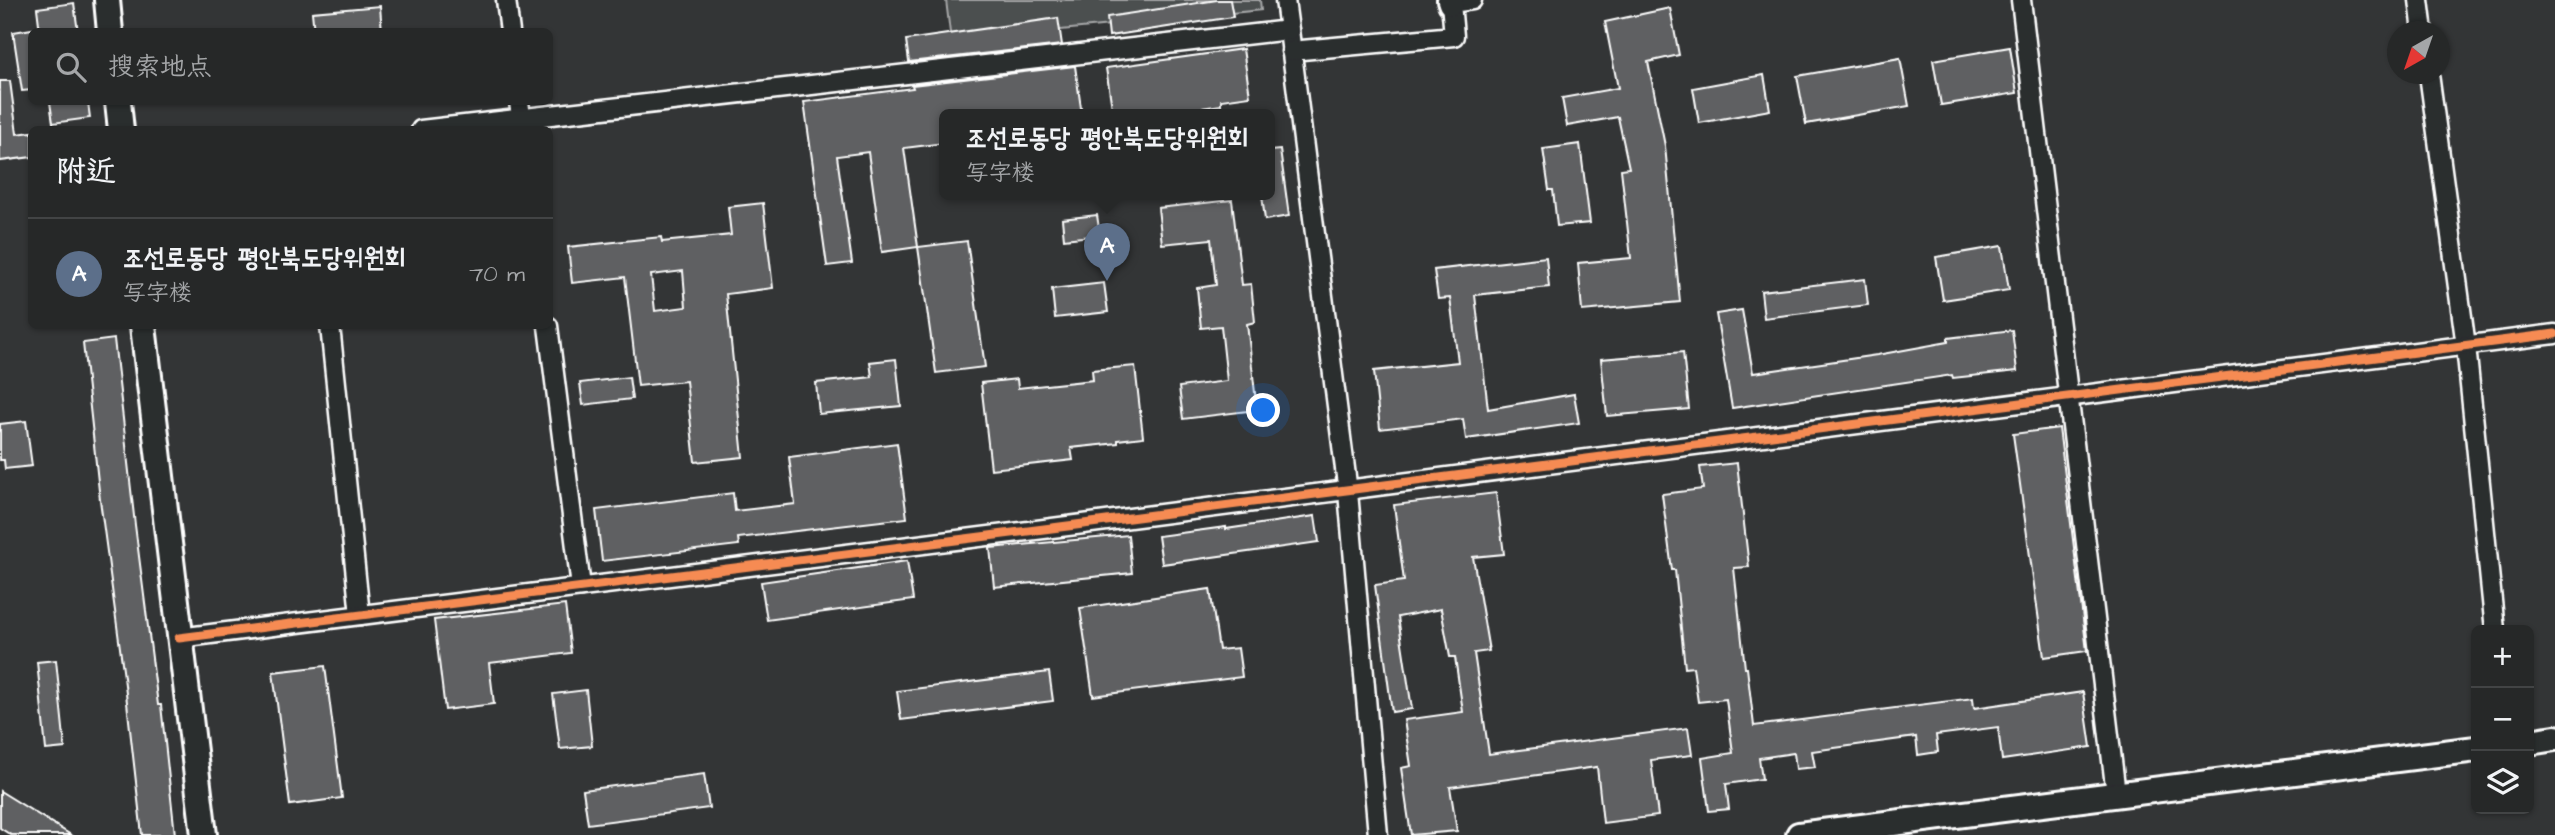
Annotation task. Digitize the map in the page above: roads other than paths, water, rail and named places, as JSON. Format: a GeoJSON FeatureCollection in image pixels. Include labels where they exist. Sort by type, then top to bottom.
{"type":"FeatureCollection","features":[{"type":"Feature","properties":{"kind":"street"},"geometry":{"type":"LineString","coordinates":[[107,0],[110,28]]}},
{"type":"Feature","properties":{"kind":"street"},"geometry":{"type":"LineString","coordinates":[[506,0],[510,28]]}},
{"type":"Feature","properties":{"kind":"street"},"geometry":{"type":"LineString","coordinates":[[1285,0],[1348,492],[1378,835]]}},
{"type":"Feature","properties":{"kind":"street"},"geometry":{"type":"LineString","coordinates":[[2021,0],[2116,794]]}},
{"type":"Feature","properties":{"kind":"street"},"geometry":{"type":"LineString","coordinates":[[2419,0],[2422,21]]}},
{"type":"Feature","properties":{"kind":"street"},"geometry":{"type":"LineString","coordinates":[[1291,51],[1454,36],[1457,1]]}},
{"type":"Feature","properties":{"kind":"street"},"geometry":{"type":"LineString","coordinates":[[450,126],[1289,30]]}},
{"type":"Feature","properties":{"kind":"street"},"geometry":{"type":"LineString","coordinates":[[2430,84],[2466,346],[2494,625]]}},
{"type":"Feature","properties":{"kind":"street"},"geometry":{"type":"LineString","coordinates":[[118,105],[121,126]]}},
{"type":"Feature","properties":{"kind":"street"},"geometry":{"type":"LineString","coordinates":[[143,329],[178,638],[204,835]]}},
{"type":"Feature","properties":{"kind":"street"},"geometry":{"type":"LineString","coordinates":[[330,329],[360,615]]}},
{"type":"Feature","properties":{"kind":"street"},"geometry":{"type":"LineString","coordinates":[[548,329],[581,587]]}},
{"type":"Feature","properties":{"kind":"street"},"geometry":{"type":"LineString","coordinates":[[178,638],[1348,492],[2555,334]]}},
{"type":"Feature","properties":{"kind":"street"},"geometry":{"type":"LineString","coordinates":[[2534,741],[2555,738]]}},
{"type":"Feature","properties":{"kind":"street"},"geometry":{"type":"LineString","coordinates":[[1799,835],[2471,749]]}},
{"type":"Feature","properties":{"kind":"place","name":"조선로동당 평안북도당위원회"},"geometry":{"type":"Point","coordinates":[1107,281]}}]}
